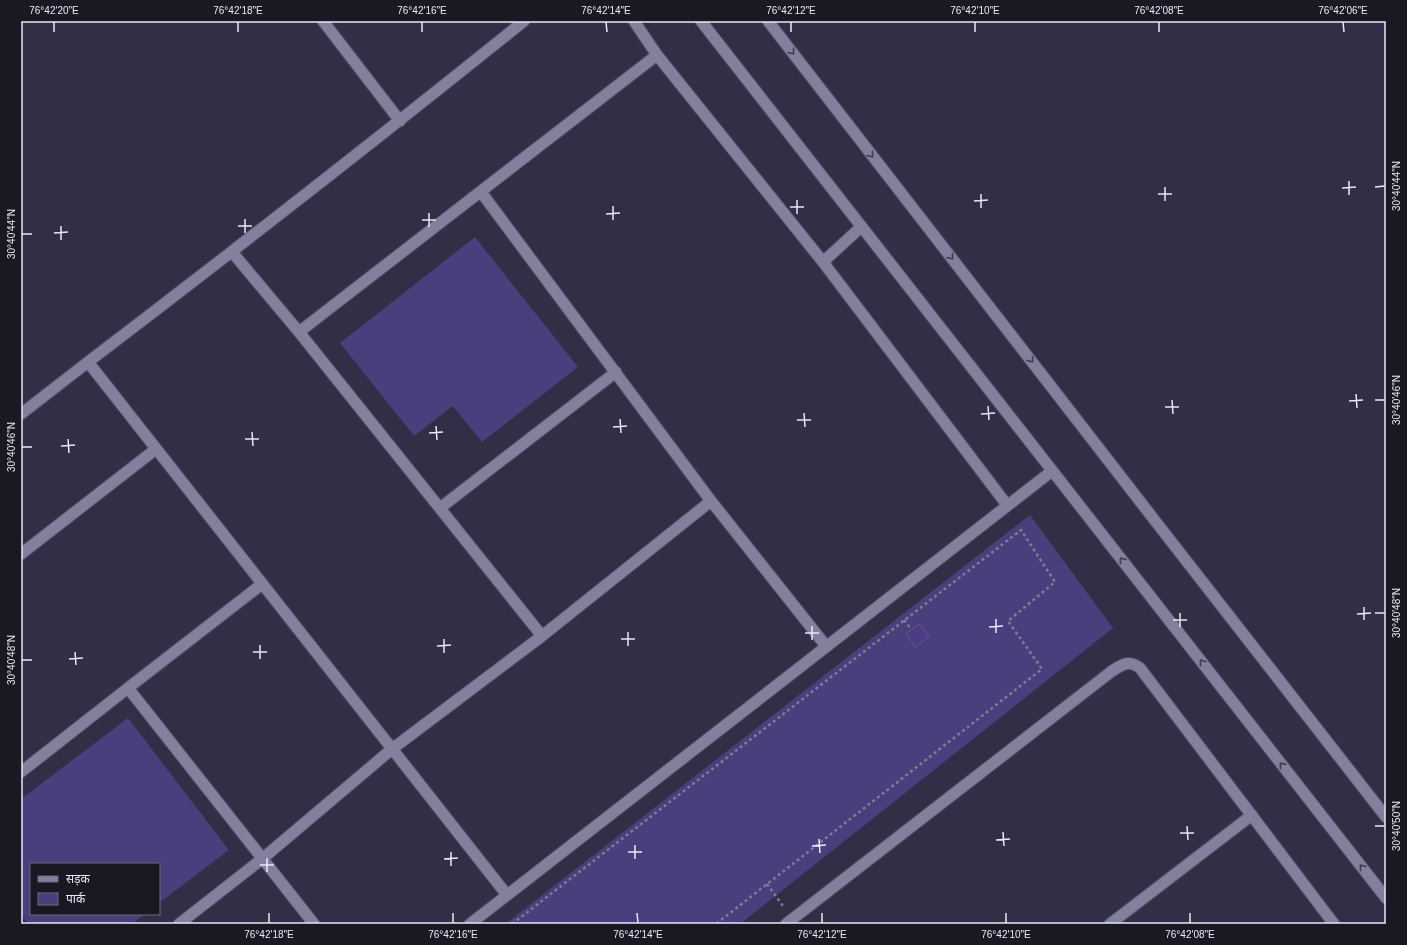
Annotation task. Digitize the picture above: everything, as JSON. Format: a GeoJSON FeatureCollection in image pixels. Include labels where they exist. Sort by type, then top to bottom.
{"type":"FeatureCollection","features":[{"type":"Feature","properties":{"kind":"street"},"geometry":{"type":"LineString","coordinates":[[323,21],[400,121]]}},
{"type":"Feature","properties":{"kind":"street"},"geometry":{"type":"LineString","coordinates":[[21,414],[400,121],[524,21]]}},
{"type":"Feature","properties":{"kind":"street"},"geometry":{"type":"LineString","coordinates":[[634,21],[657,55],[823,262],[1008,506]]}},
{"type":"Feature","properties":{"kind":"street"},"geometry":{"type":"LineString","coordinates":[[701,21],[1386,898]]}},
{"type":"Feature","properties":{"kind":"street"},"geometry":{"type":"LineString","coordinates":[[768,21],[1386,817]]}},
{"type":"Feature","properties":{"kind":"street"},"geometry":{"type":"LineString","coordinates":[[299,332],[657,55]]}},
{"type":"Feature","properties":{"kind":"street"},"geometry":{"type":"LineString","coordinates":[[481,192],[712,501],[826,646]]}},
{"type":"Feature","properties":{"kind":"street"},"geometry":{"type":"LineString","coordinates":[[823,262],[861,227]]}},
{"type":"Feature","properties":{"kind":"street"},"geometry":{"type":"LineString","coordinates":[[232,252],[299,332],[542,636]]}},
{"type":"Feature","properties":{"kind":"street"},"geometry":{"type":"LineString","coordinates":[[88,362],[507,895]]}},
{"type":"Feature","properties":{"kind":"street"},"geometry":{"type":"LineString","coordinates":[[440,508],[616,372]]}},
{"type":"Feature","properties":{"kind":"street"},"geometry":{"type":"LineString","coordinates":[[21,554],[156,449]]}},
{"type":"Feature","properties":{"kind":"street"},"geometry":{"type":"LineString","coordinates":[[470,924],[1008,506],[1052,470]]}},
{"type":"Feature","properties":{"kind":"street"},"geometry":{"type":"LineString","coordinates":[[179,924],[262,859],[392,749],[542,636],[712,501]]}},
{"type":"Feature","properties":{"kind":"street"},"geometry":{"type":"LineString","coordinates":[[21,772],[262,584]]}},
{"type":"Feature","properties":{"kind":"street"},"geometry":{"type":"LineString","coordinates":[[792,919],[1123,664],[1132,663],[1140,668],[1334,924]]}},
{"type":"Feature","properties":{"kind":"street"},"geometry":{"type":"LineString","coordinates":[[128,688],[314,924]]}},
{"type":"Feature","properties":{"kind":"street"},"geometry":{"type":"LineString","coordinates":[[1110,924],[1252,815]]}},
{"type":"Feature","properties":{"kind":"street"},"geometry":{"type":"LineString","coordinates":[[792,919],[805,924]]}},
{"type":"Feature","properties":{"kind":"path"},"geometry":{"type":"LineString","coordinates":[[512,924],[1021,530],[1055,582],[1008,621],[1042,669],[716,924]]}},
{"type":"Feature","properties":{"kind":"path"},"geometry":{"type":"LineString","coordinates":[[904,620],[911,629]]}},
{"type":"Feature","properties":{"kind":"path"},"geometry":{"type":"LineString","coordinates":[[767,884],[792,919]]}},
{"type":"Feature","properties":{"kind":"green space"},"geometry":{"type":"Polygon","coordinates":[[[475,237],[578,367],[482,442],[453,406],[414,436],[340,343],[475,237]]]}},
{"type":"Feature","properties":{"kind":"green space"},"geometry":{"type":"Polygon","coordinates":[[[1030,515],[1113,628],[740,924],[505,924],[1030,515]]]}},
{"type":"Feature","properties":{"kind":"green space"},"geometry":{"type":"Polygon","coordinates":[[[128,718],[229,850],[160,902],[160,863],[30,863],[30,915],[144,915],[132,924],[28,924],[21,915],[21,799],[128,718]]]}},
{"type":"Feature","properties":{"kind":"building"},"geometry":{"type":"Polygon","coordinates":[[[919,624],[929,636],[916,647],[906,634],[919,624]]]}}]}
